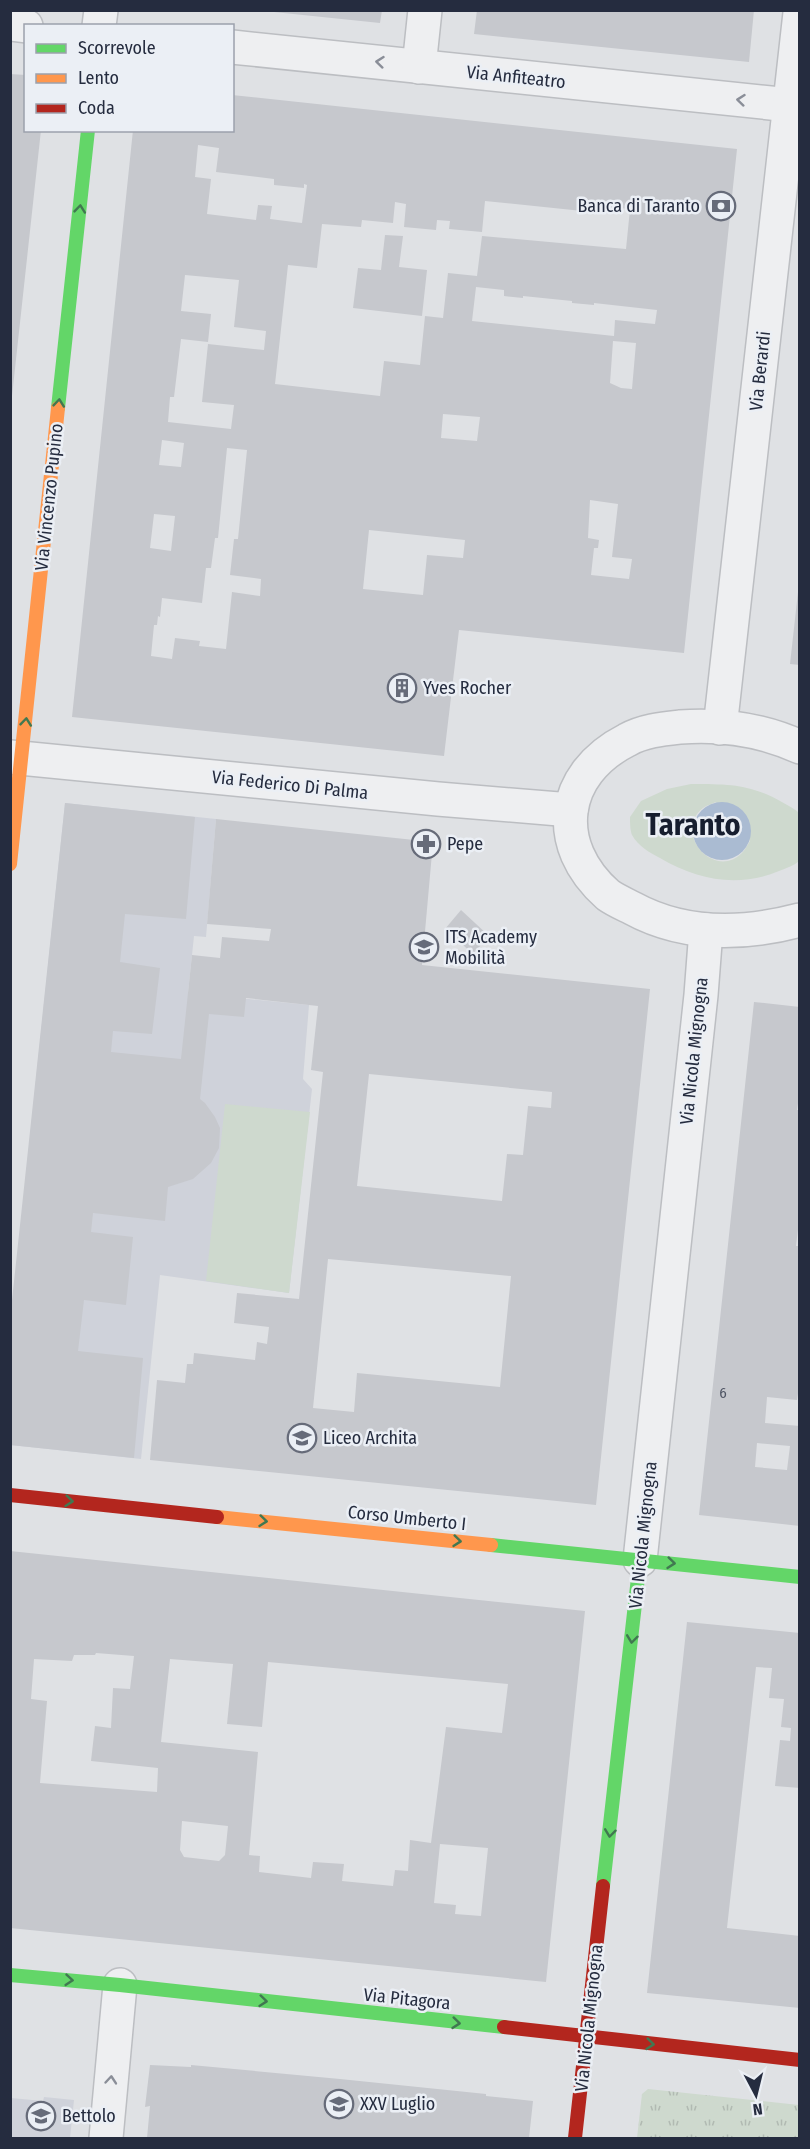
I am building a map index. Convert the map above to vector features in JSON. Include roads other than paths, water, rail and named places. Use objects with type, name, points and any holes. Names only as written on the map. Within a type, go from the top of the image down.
[{"type":"street","points":[[419,67],[425,10]]},
{"type":"street","name":"Via Berardi","points":[[720,728],[794,106],[800,13]]},
{"type":"street","name":"Via Anfiteatro","points":[[234,47],[794,106]]},
{"type":"street","name":"Via Vincenzo Pupino","points":[[10,864],[16,758],[88,132]]},
{"type":"street","points":[[800,747],[759,731],[696,726],[659,729],[628,739],[600,757],[578,784],[571,810],[571,839],[586,869],[609,896],[643,914],[671,926],[706,930],[766,929],[800,920]]},
{"type":"street","name":"Via Federico Di Palma","points":[[16,758],[571,810]]},
{"type":"street","name":"Via Nicola Mignogna","points":[[575,2139],[699,1017],[706,930]]},
{"type":"street","name":"Corso Umberto I","points":[[10,1495],[800,1577]]},
{"type":"street","name":"Via Pitagora","points":[[10,1975],[120,1985],[800,2060]]},
{"type":"street","points":[[106,2139],[120,1985]]},
{"type":"water","points":[[716,802],[728,802],[743,810],[751,825],[751,837],[743,852],[728,860],[716,860],[701,852],[693,837],[693,825],[701,810]]},
{"type":"place","name":"Banca di Taranto","points":[[721,206]]},
{"type":"place","name":"Yves Rocher","points":[[402,688]]},
{"type":"place","name":"Pepe","points":[[426,844]]},
{"type":"place","name":"ITS Academy Mobilità","points":[[424,947]]},
{"type":"place","name":"Liceo Archita","points":[[302,1438]]},
{"type":"place","name":"XXV Luglio","points":[[339,2104]]},
{"type":"place","name":"Bettolo","points":[[41,2116]]},
{"type":"district","name":"Taranto","points":[[693,825]]}]
